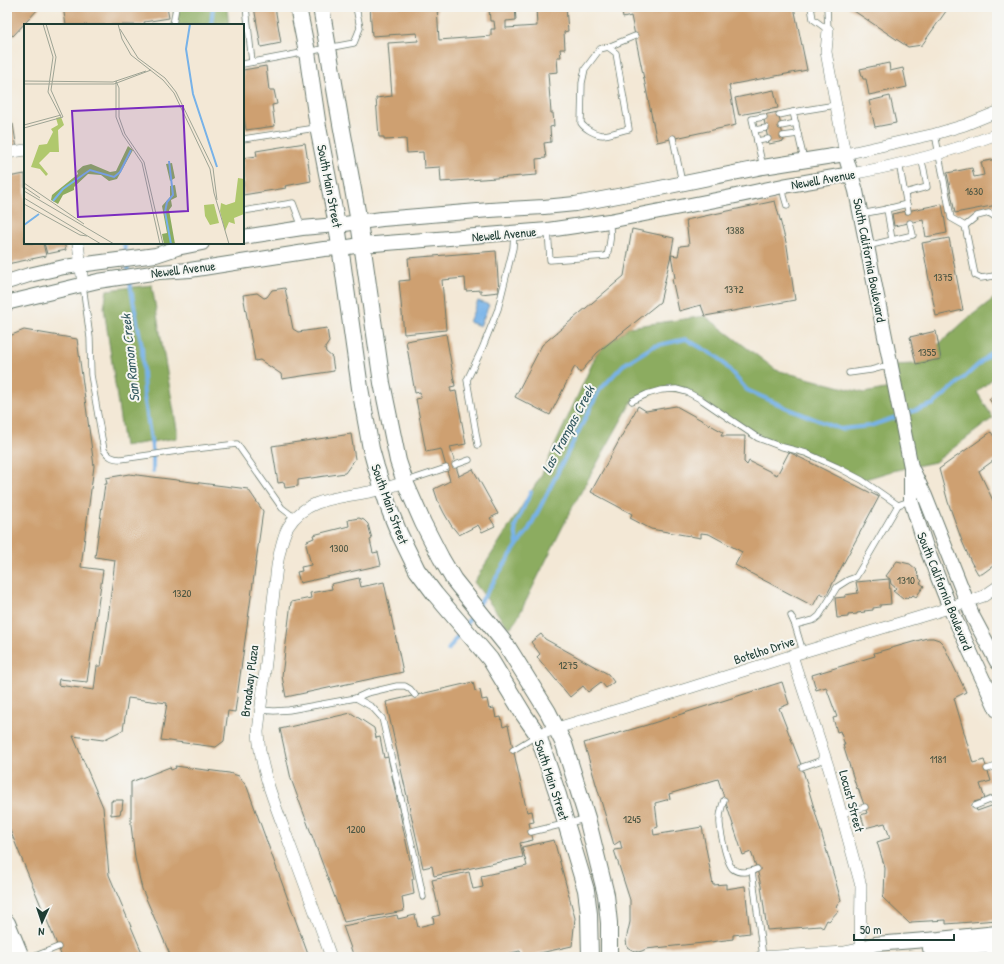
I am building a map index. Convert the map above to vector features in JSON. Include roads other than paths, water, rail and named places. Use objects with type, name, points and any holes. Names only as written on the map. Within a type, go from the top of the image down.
[{"type":"main road","name":"South Main Street","points":[[298,7],[307,52],[318,128],[341,248],[360,388],[372,449],[390,511],[417,570],[435,594],[490,659],[538,735],[550,768],[586,890],[589,914],[590,957]]},
{"type":"main road","name":"South Main Street","points":[[321,7],[359,222],[382,383],[398,461],[405,482],[423,523],[441,558],[454,580],[508,646],[557,728],[564,744],[587,818],[606,895],[609,923],[609,957]]},
{"type":"main road","points":[[7,923],[21,957]]},
{"type":"street","name":"South California Boulevard","points":[[828,30],[826,52],[845,154],[856,191],[911,467],[925,496],[973,617],[997,662]]},
{"type":"street","name":"Newell Avenue","points":[[244,237],[302,228],[382,219],[575,204],[762,167],[845,154],[887,145],[965,125],[997,112]]},
{"type":"street","name":"Newell Avenue","points":[[7,304],[10,302],[106,279],[159,272],[190,270],[324,249],[548,230],[609,222],[783,186],[851,174],[921,158],[972,144],[997,134]]},
{"type":"street","points":[[7,154],[24,150]]},
{"type":"street","points":[[78,244],[83,284]]},
{"type":"street","name":"Newell Avenue","points":[[7,282],[64,267],[106,261],[197,244]]},
{"type":"street","name":"South California Boulevard","points":[[911,467],[904,502],[926,547],[950,608],[997,710]]},
{"type":"street","name":"Broadway Plaza","points":[[331,957],[274,802],[264,770],[258,738],[279,554],[287,529],[294,518],[318,502],[342,496],[384,489],[405,482]]},
{"type":"street","name":"Botelho Drive","points":[[538,735],[792,655],[950,608],[984,596],[997,587]]},
{"type":"street","name":"Locust Street","points":[[792,655],[826,759],[861,886],[859,953]]},
{"type":"street","points":[[859,953],[875,944],[997,933]]},
{"type":"street","points":[[760,957],[997,946]]},
{"type":"lane","points":[[173,24],[176,7]]},
{"type":"lane","points":[[246,7],[252,62]]},
{"type":"lane","points":[[244,64],[354,44],[360,28],[356,7]]},
{"type":"lane","points":[[811,7],[813,20],[828,30]]},
{"type":"lane","points":[[827,7],[828,30]]},
{"type":"lane","points":[[608,47],[616,52],[629,129],[603,136],[590,131],[581,123],[582,83],[585,69],[600,50],[635,36]]},
{"type":"lane","points":[[779,115],[836,105]]},
{"type":"lane","points":[[793,112],[804,160]]},
{"type":"lane","points":[[762,167],[752,119],[764,117]]},
{"type":"lane","points":[[781,126],[796,123]]},
{"type":"lane","points":[[244,139],[318,128]]},
{"type":"lane","points":[[755,130],[766,128]]},
{"type":"lane","points":[[783,136],[798,134]]},
{"type":"lane","points":[[934,134],[952,218],[965,226],[975,275],[981,278],[994,276],[997,274]]},
{"type":"lane","points":[[673,138],[682,184]]},
{"type":"lane","points":[[757,141],[768,139]]},
{"type":"lane","points":[[905,193],[927,187],[921,158]]},
{"type":"lane","points":[[899,163],[908,211]]},
{"type":"lane","points":[[783,186],[787,206]]},
{"type":"lane","points":[[244,211],[293,203],[302,228]]},
{"type":"lane","points":[[860,214],[907,204]]},
{"type":"lane","points":[[887,209],[892,240]]},
{"type":"lane","points":[[965,226],[977,216],[989,213],[997,218]]},
{"type":"lane","points":[[548,230],[550,260],[607,256],[611,240],[609,222]]},
{"type":"lane","points":[[867,246],[913,235],[910,223]]},
{"type":"lane","points":[[478,445],[467,380],[482,349],[498,309],[513,248],[514,233]]},
{"type":"lane","points":[[83,284],[90,338],[91,375],[104,450],[107,455],[121,459],[237,444],[282,508],[294,518]]},
{"type":"lane","points":[[849,373],[891,365]]},
{"type":"lane","points":[[632,401],[647,394],[661,390],[676,389],[687,392],[702,400],[758,438],[779,446],[806,452],[904,502],[856,578],[848,580],[837,587],[819,616],[814,620],[795,625]]},
{"type":"lane","points":[[455,465],[469,460]]},
{"type":"lane","points":[[405,482],[446,468]]},
{"type":"lane","points":[[791,616],[803,652]]},
{"type":"lane","points":[[978,670],[997,689]]},
{"type":"lane","points":[[260,710],[289,710],[356,698],[367,693],[397,686],[405,686],[415,695]]},
{"type":"lane","points":[[356,698],[372,707],[382,718],[417,852],[423,897]]},
{"type":"lane","points":[[513,750],[538,735]]},
{"type":"lane","points":[[802,767],[826,759]]},
{"type":"lane","points":[[987,769],[997,766]]},
{"type":"lane","points":[[975,806],[997,797]]},
{"type":"lane","points":[[724,800],[720,820],[726,856],[734,869],[740,871],[755,870],[763,957]]},
{"type":"lane","points":[[841,814],[865,807]]},
{"type":"lane","points":[[531,832],[587,818]]},
{"type":"lane","points":[[33,957],[58,947]]},
{"type":"water","points":[[478,301],[489,305],[480,326],[469,322]]},
{"type":"waterway","name":"San Ramon Creek","points":[[211,24],[213,7]]},
{"type":"waterway","name":"San Ramon Creek","points":[[124,244],[142,347],[144,396],[153,453],[153,471]]},
{"type":"waterway","name":"Las Trampas Creek","points":[[478,606],[508,558],[528,531],[599,391],[623,365],[654,346],[686,339],[719,358],[747,390],[840,429],[870,426],[934,404],[997,347]]},
{"type":"waterway","points":[[517,545],[515,526],[531,492]]},
{"type":"waterway","name":"Las Trampas Creek","points":[[466,624],[475,611]]},
{"type":"waterway","name":"Las Trampas Creek","points":[[448,650],[461,631]]}]
